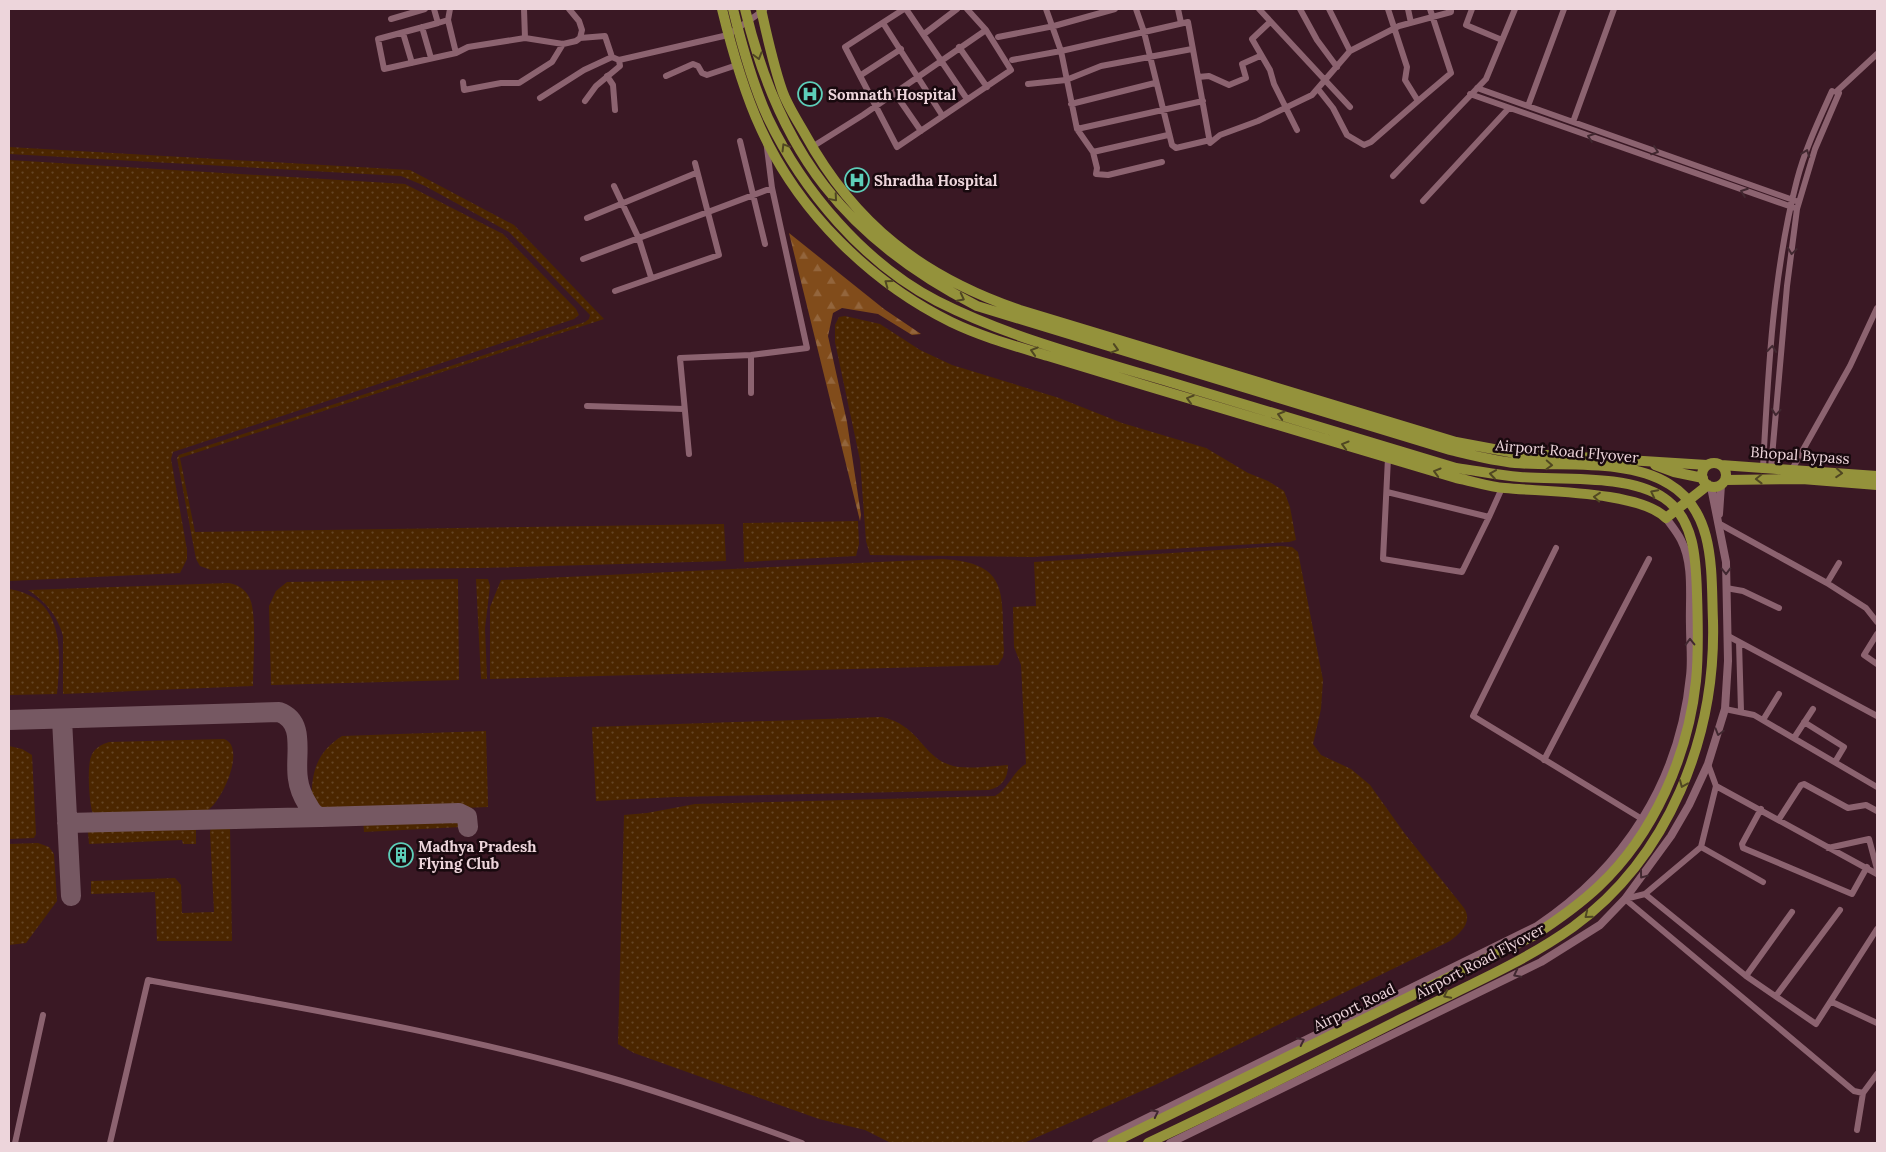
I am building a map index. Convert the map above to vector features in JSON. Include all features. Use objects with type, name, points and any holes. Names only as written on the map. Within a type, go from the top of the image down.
[{"type":"main road","points":[[722,9],[737,66],[766,139],[804,201],[832,233],[882,278],[910,299],[952,322],[1005,343],[1392,456]]},
{"type":"main road","points":[[733,9],[746,58],[768,116],[813,192],[869,252],[901,279],[936,300],[984,322],[1086,358],[1456,478],[1502,488],[1624,499],[1663,515],[1712,483],[1725,470],[1721,465]]},
{"type":"main road","points":[[745,9],[760,65],[778,111],[814,172],[861,228],[919,274],[977,306],[1417,436]]},
{"type":"main road","points":[[762,10],[782,90],[812,147],[837,186],[854,207],[893,242],[950,282],[1020,310],[1417,436]]},
{"type":"main road","name":"Airport Road Flyover","points":[[1148,1143],[1263,1089],[1532,953],[1592,911],[1629,874],[1654,839],[1675,802],[1691,766],[1707,711],[1713,632],[1711,562],[1707,540],[1697,515],[1686,498],[1674,487],[1646,474],[1610,467],[1501,462],[1450,450],[1417,436]]},
{"type":"main road","name":"Bhopal Bypass","points":[[1417,436],[1514,452],[1707,465],[1714,463],[1767,468],[1790,474],[1877,485]]},
{"type":"main road","name":"Airport Road Flyover","points":[[1392,456],[1506,476],[1635,485],[1656,494],[1671,504],[1688,530],[1696,564],[1698,621],[1698,661],[1691,713],[1680,756],[1667,788],[1631,847],[1618,859]]},
{"type":"main road","name":"Bhopal Bypass","points":[[1647,461],[1674,472],[1712,483],[1790,474],[1877,476]]},
{"type":"main road","points":[[1707,465],[1703,471],[1712,483]]},
{"type":"main road","name":"Airport Road","points":[[1112,1143],[1533,936],[1593,891],[1618,859]]},
{"type":"street","points":[[391,19],[425,9]]},
{"type":"street","points":[[434,9],[438,23]]},
{"type":"street","points":[[450,9],[448,20],[456,53]]},
{"type":"street","points":[[524,9],[525,38]]},
{"type":"street","points":[[569,9],[579,20],[582,30],[580,38]]},
{"type":"street","points":[[967,9],[986,30],[1011,70],[897,146],[861,75],[844,47],[905,9],[967,99]]},
{"type":"street","points":[[924,34],[957,9]]},
{"type":"street","points":[[1046,9],[1054,26],[1061,52],[1077,129],[1093,152],[1097,168],[1096,174],[1108,175],[1162,162]]},
{"type":"street","points":[[998,37],[1054,26],[1115,9]]},
{"type":"street","points":[[1136,9],[1144,32],[1168,135],[1174,148],[1210,140],[1210,143],[1220,135],[1258,121],[1312,95],[1350,51],[1411,23],[1451,12],[1450,9]]},
{"type":"street","points":[[1178,9],[1182,23]]},
{"type":"street","points":[[1258,9],[1350,107]]},
{"type":"street","points":[[1300,9],[1317,40],[1337,67]]},
{"type":"street","points":[[1329,9],[1350,51]]},
{"type":"street","points":[[1388,9],[1393,30],[1407,67],[1405,80],[1418,101]]},
{"type":"street","points":[[1408,9],[1411,23]]},
{"type":"street","points":[[1318,89],[1333,108],[1347,135],[1364,145],[1371,142],[1451,74],[1430,9]]},
{"type":"street","points":[[1472,9],[1466,26],[1502,40]]},
{"type":"street","points":[[1393,176],[1486,79],[1515,9]]},
{"type":"street","points":[[1528,106],[1564,9]]},
{"type":"street","points":[[1573,122],[1614,9]]},
{"type":"street","points":[[540,98],[584,70],[612,57],[619,60],[728,35],[762,10]]},
{"type":"street","points":[[448,20],[378,39],[384,69],[456,53],[468,46],[525,38],[563,44],[580,38],[605,36],[612,57]]},
{"type":"street","points":[[1012,60],[1061,52],[1188,22],[1210,140]]},
{"type":"street","points":[[1270,22],[1252,39],[1260,56],[1270,70],[1284,107],[1297,130]]},
{"type":"street","points":[[883,23],[919,76],[942,115]]},
{"type":"street","points":[[422,27],[432,58]]},
{"type":"street","points":[[812,147],[876,106],[986,30]]},
{"type":"street","points":[[403,32],[412,63]]},
{"type":"street","points":[[463,82],[464,90],[500,83],[519,82],[552,62],[563,44]]},
{"type":"street","points":[[959,47],[987,87]]},
{"type":"street","points":[[1028,84],[1066,80],[1101,66],[1192,48]]},
{"type":"street","points":[[861,75],[900,49]]},
{"type":"street","points":[[1767,468],[1777,295],[1807,149],[1836,92],[1877,54]]},
{"type":"street","points":[[1198,77],[1209,76],[1229,85],[1246,78],[1242,64],[1260,56]]},
{"type":"street","points":[[586,101],[596,86],[620,66],[619,60]]},
{"type":"street","points":[[666,76],[693,64],[698,66],[702,73],[707,74],[737,66]]},
{"type":"street","points":[[606,76],[612,85],[615,110]]},
{"type":"street","points":[[1071,104],[1155,83]]},
{"type":"street","points":[[1477,88],[1795,205]]},
{"type":"street","points":[[894,92],[921,131]]},
{"type":"street","points":[[1470,94],[1795,205]]},
{"type":"street","points":[[1077,129],[1203,101]]},
{"type":"street","points":[[1423,201],[1509,108]]},
{"type":"street","points":[[1093,152],[1168,135]]},
{"type":"street","points":[[690,454],[680,358],[751,355],[807,348],[772,188],[765,146],[766,139]]},
{"type":"street","points":[[740,141],[765,244]]},
{"type":"street","points":[[615,291],[719,255],[696,173],[695,163]]},
{"type":"street","points":[[587,218],[696,173]]},
{"type":"street","points":[[614,186],[639,239],[651,277]]},
{"type":"street","points":[[583,259],[639,239],[706,211],[772,188]]},
{"type":"street","points":[[1767,468],[1795,205]]},
{"type":"street","points":[[1790,474],[1837,390],[1877,308]]},
{"type":"street","points":[[751,355],[751,393]]},
{"type":"street","points":[[587,406],[684,409]]},
{"type":"street","points":[[1392,456],[1387,492],[1383,559],[1462,572],[1502,488]]},
{"type":"street","points":[[1170,1143],[1541,962],[1600,925],[1625,899],[1675,830],[1708,764],[1726,708],[1728,636],[1726,562],[1712,483]]},
{"type":"street","points":[[1387,492],[1488,516]]},
{"type":"street","points":[[1096,1143],[1531,928],[1586,888],[1618,859],[1642,819],[1671,762],[1679,734],[1690,673],[1687,561],[1681,540],[1663,515]]},
{"type":"street","points":[[1718,523],[1827,583],[1866,608],[1877,622]]},
{"type":"street","points":[[1556,548],[1473,716],[1642,819]]},
{"type":"street","points":[[1544,760],[1649,559]]},
{"type":"street","points":[[1827,583],[1839,563]]},
{"type":"street","points":[[1726,588],[1743,591],[1779,608]]},
{"type":"street","points":[[1877,634],[1864,655],[1877,664]]},
{"type":"street","points":[[1728,636],[1876,713]]},
{"type":"street","points":[[1739,642],[1741,711]]},
{"type":"street","points":[[1763,720],[1779,694]]},
{"type":"street","points":[[1726,708],[1741,711],[1763,720],[1877,787]]},
{"type":"street","points":[[1794,738],[1813,708]]},
{"type":"street","points":[[1804,722],[1844,747],[1835,762]]},
{"type":"street","points":[[1625,899],[1645,894],[1701,847],[1716,786],[1708,764]]},
{"type":"street","points":[[1779,819],[1801,785],[1804,784],[1848,808],[1866,805],[1877,812]]},
{"type":"street","points":[[1716,786],[1877,874]]},
{"type":"street","points":[[1761,809],[1742,844],[1743,848],[1852,894],[1867,867]]},
{"type":"street","points":[[1828,848],[1869,838],[1877,869]]},
{"type":"street","points":[[1701,847],[1763,882]]},
{"type":"street","points":[[1645,894],[1746,976],[1816,1024],[1832,1002],[1877,929]]},
{"type":"street","points":[[1625,899],[1854,1091],[1863,1093]]},
{"type":"street","points":[[1776,996],[1840,910]]},
{"type":"street","points":[[1746,976],[1792,912]]},
{"type":"street","points":[[110,1143],[148,980],[441,1036],[585,1072],[737,1119],[802,1143]]},
{"type":"street","points":[[1832,1002],[1877,1024]]},
{"type":"street","points":[[15,1143],[44,1015]]},
{"type":"street","points":[[1857,1130],[1863,1093],[1877,1074]]},
{"type":"shaded area","points":[[9,147],[410,170],[514,225],[604,319],[180,458],[195,532],[724,524],[726,561],[481,568],[211,570],[200,566],[196,559],[177,458],[179,455],[585,322],[589,319],[590,315],[509,232],[425,186],[401,176],[9,154]]},
{"type":"shaded area","points":[[9,160],[405,184],[503,234],[576,309],[579,315],[574,319],[173,452],[171,459],[187,550],[187,559],[180,573],[9,581]]},
{"type":"shaded area","points":[[845,316],[880,324],[920,350],[952,365],[1059,398],[1122,423],[1206,448],[1248,473],[1268,481],[1284,491],[1290,507],[1296,540],[1289,542],[1032,557],[870,555],[866,541],[860,460],[835,342],[835,325],[839,317]]},
{"type":"shaded area","points":[[858,521],[859,544],[856,556],[744,562],[743,523]]},
{"type":"shaded area","points":[[1281,546],[1292,547],[1298,552],[1323,680],[1321,709],[1313,744],[1321,755],[1351,769],[1370,785],[1405,834],[1464,908],[1467,918],[1466,922],[1462,930],[1450,941],[1155,1085],[1024,1143],[891,1143],[865,1130],[819,1119],[634,1053],[618,1044],[624,815],[647,813],[695,804],[995,796],[1004,789],[1017,771],[1026,764],[1021,665],[1014,647],[1013,607],[1036,606],[1034,562]]},
{"type":"shaded area","points":[[942,559],[964,562],[980,567],[991,575],[998,585],[1003,613],[1004,650],[1003,657],[998,665],[490,679],[490,607],[501,580]]},
{"type":"shaded area","points":[[458,579],[459,680],[271,685],[269,606],[276,591],[287,582]]},
{"type":"shaded area","points":[[476,579],[488,579],[490,586],[485,628],[487,679],[481,679]]},
{"type":"shaded area","points":[[229,583],[236,585],[244,591],[250,599],[252,607],[254,628],[253,686],[63,694],[63,636],[61,629],[50,610],[28,590]]},
{"type":"shaded area","points":[[9,589],[27,594],[41,603],[50,615],[56,629],[58,644],[57,694],[9,695]]},
{"type":"shaded area","points":[[882,717],[904,727],[941,761],[963,767],[1008,765],[1007,774],[1001,784],[989,790],[675,797],[596,801],[592,727]]},
{"type":"shaded area","points":[[486,731],[488,807],[334,813],[319,807],[312,799],[313,779],[318,763],[327,748],[342,736]]},
{"type":"shaded area","points":[[224,739],[231,744],[233,753],[232,765],[223,789],[210,809],[203,813],[186,816],[95,816],[93,814],[90,803],[89,768],[92,754],[101,746],[109,742]]},
{"type":"shaded area","points":[[9,746],[22,749],[32,755],[36,834],[34,838],[9,839]]},
{"type":"shaded area","points":[[452,818],[460,821],[461,827],[364,832],[363,820]]},
{"type":"shaded area","points":[[196,823],[196,844],[183,844],[182,840],[89,844],[88,832],[93,828]]},
{"type":"shaded area","points":[[217,825],[230,826],[232,941],[157,941],[155,892],[91,894],[91,881],[175,878],[181,885],[182,913],[214,912],[210,832],[211,827]]},
{"type":"shaded area","points":[[38,843],[49,847],[54,854],[57,901],[26,943],[9,945],[9,844]]},
{"type":"green space","points":[[789,233],[884,309],[921,334],[912,335],[878,314],[842,308],[833,313],[828,336],[847,422],[861,515],[860,521]]},
{"type":"taxiway","points":[[9,720],[279,712],[288,717],[293,723],[298,741],[297,770],[299,786],[310,809],[316,816],[459,813],[467,817],[468,827]]},
{"type":"taxiway","points":[[62,719],[71,896]]},
{"type":"taxiway","points":[[67,823],[321,817]]},
{"type":"place","name":"Somnath Hospital","points":[[810,94]]},
{"type":"place","name":"Shradha Hospital","points":[[857,180]]},
{"type":"place","name":"Madhya Pradesh Flying Club","points":[[401,855]]}]
